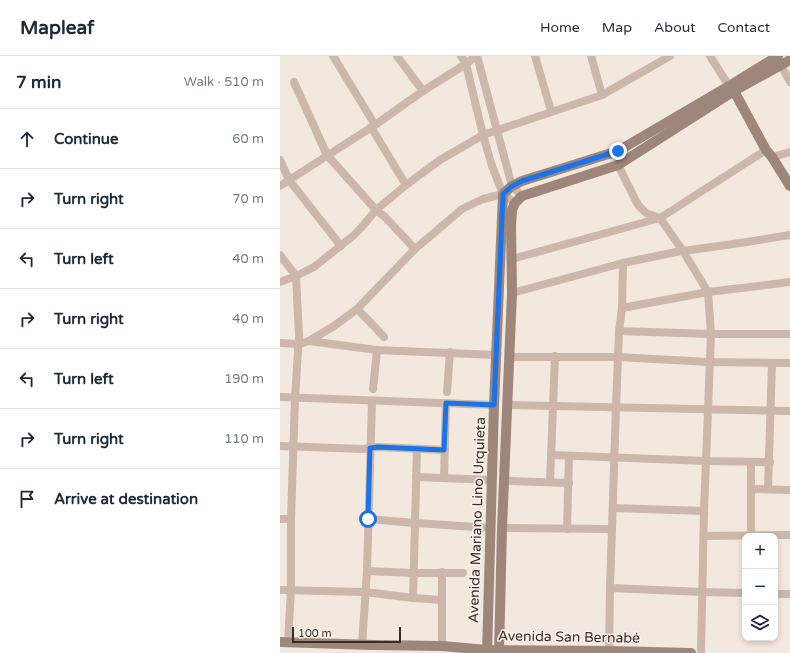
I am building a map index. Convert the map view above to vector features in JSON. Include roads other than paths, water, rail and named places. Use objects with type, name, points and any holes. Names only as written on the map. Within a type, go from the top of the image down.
[{"type":"main road","points":[[503,194],[512,186],[522,181],[618,151],[779,60],[790,60]]},
{"type":"main road","points":[[731,88],[769,154],[790,186]]},
{"type":"main road","points":[[518,200],[618,165],[731,88]]},
{"type":"main road","name":"Avenida Mariano Lino Urquieta","points":[[487,652],[494,405],[503,194]]},
{"type":"main road","name":"Avenida Mariano Lino Urquieta","points":[[499,651],[502,528],[512,293],[511,226],[512,210],[518,200]]},
{"type":"main road","name":"Avenida San Bernabé","points":[[284,642],[362,645],[373,649],[428,650],[442,646],[487,652],[609,651],[691,653]]},
{"type":"street","points":[[333,56],[406,185]]},
{"type":"street","points":[[397,56],[423,90]]},
{"type":"street","points":[[461,56],[466,64],[483,135],[492,166],[503,194]]},
{"type":"street","points":[[280,186],[373,126],[423,90],[477,56],[496,130],[512,186],[518,200]]},
{"type":"street","points":[[535,56],[551,111]]},
{"type":"street","points":[[591,56],[602,94]]},
{"type":"street","points":[[280,282],[314,267],[341,246],[361,228],[376,210],[406,185],[440,160],[483,135],[602,94],[670,56]]},
{"type":"street","points":[[710,56],[731,88]]},
{"type":"street","points":[[779,60],[790,82]]},
{"type":"street","points":[[294,82],[327,155],[376,210],[385,217],[415,249]]},
{"type":"street","points":[[512,259],[660,218],[769,154],[790,152]]},
{"type":"street","points":[[280,160],[289,180],[341,246]]},
{"type":"street","points":[[618,165],[638,205],[646,213],[660,218],[683,251],[708,292],[710,334],[701,653]]},
{"type":"street","points":[[280,343],[299,344],[309,341],[334,326],[357,309],[415,249],[462,209],[483,199],[503,194],[518,200]]},
{"type":"street","points":[[512,293],[623,263],[683,251],[790,235]]},
{"type":"street","points":[[280,255],[296,276],[299,344],[295,398],[291,519],[291,590],[284,642]]},
{"type":"street","points":[[609,651],[614,458],[623,263]]},
{"type":"street","points":[[622,308],[708,292],[790,282]]},
{"type":"street","points":[[357,309],[384,337]]},
{"type":"street","points":[[619,331],[710,334],[790,334]]},
{"type":"street","points":[[309,341],[377,350],[496,355]]},
{"type":"street","points":[[373,389],[377,350]]},
{"type":"street","points":[[447,392],[450,352]]},
{"type":"street","points":[[550,482],[555,356]]},
{"type":"street","points":[[509,357],[618,357],[709,362],[790,363]]},
{"type":"street","points":[[768,489],[772,363]]},
{"type":"street","points":[[280,397],[494,405]]},
{"type":"street","points":[[362,645],[367,571],[372,401]]},
{"type":"street","points":[[444,478],[446,403]]},
{"type":"street","points":[[507,405],[790,411]]},
{"type":"street","points":[[280,446],[362,449],[378,447],[444,450]]},
{"type":"street","points":[[413,598],[418,449]]},
{"type":"street","points":[[552,455],[770,462]]},
{"type":"street","points":[[566,529],[569,456]]},
{"type":"street","points":[[751,462],[751,533]]},
{"type":"street","points":[[416,477],[492,480]]},
{"type":"street","points":[[505,481],[568,483]]},
{"type":"street","points":[[751,489],[790,490]]},
{"type":"street","points":[[613,508],[704,511]]},
{"type":"street","points":[[280,519],[291,519]]},
{"type":"street","points":[[368,519],[491,528]]},
{"type":"street","points":[[502,528],[612,529]]},
{"type":"street","points":[[704,536],[742,535]]},
{"type":"street","points":[[778,535],[790,535]]},
{"type":"street","points":[[367,571],[463,573]]},
{"type":"street","points":[[442,572],[442,646]]},
{"type":"street","points":[[610,588],[742,593]]},
{"type":"street","points":[[280,590],[365,592],[441,600]]},
{"type":"street","points":[[778,594],[790,594]]}]
